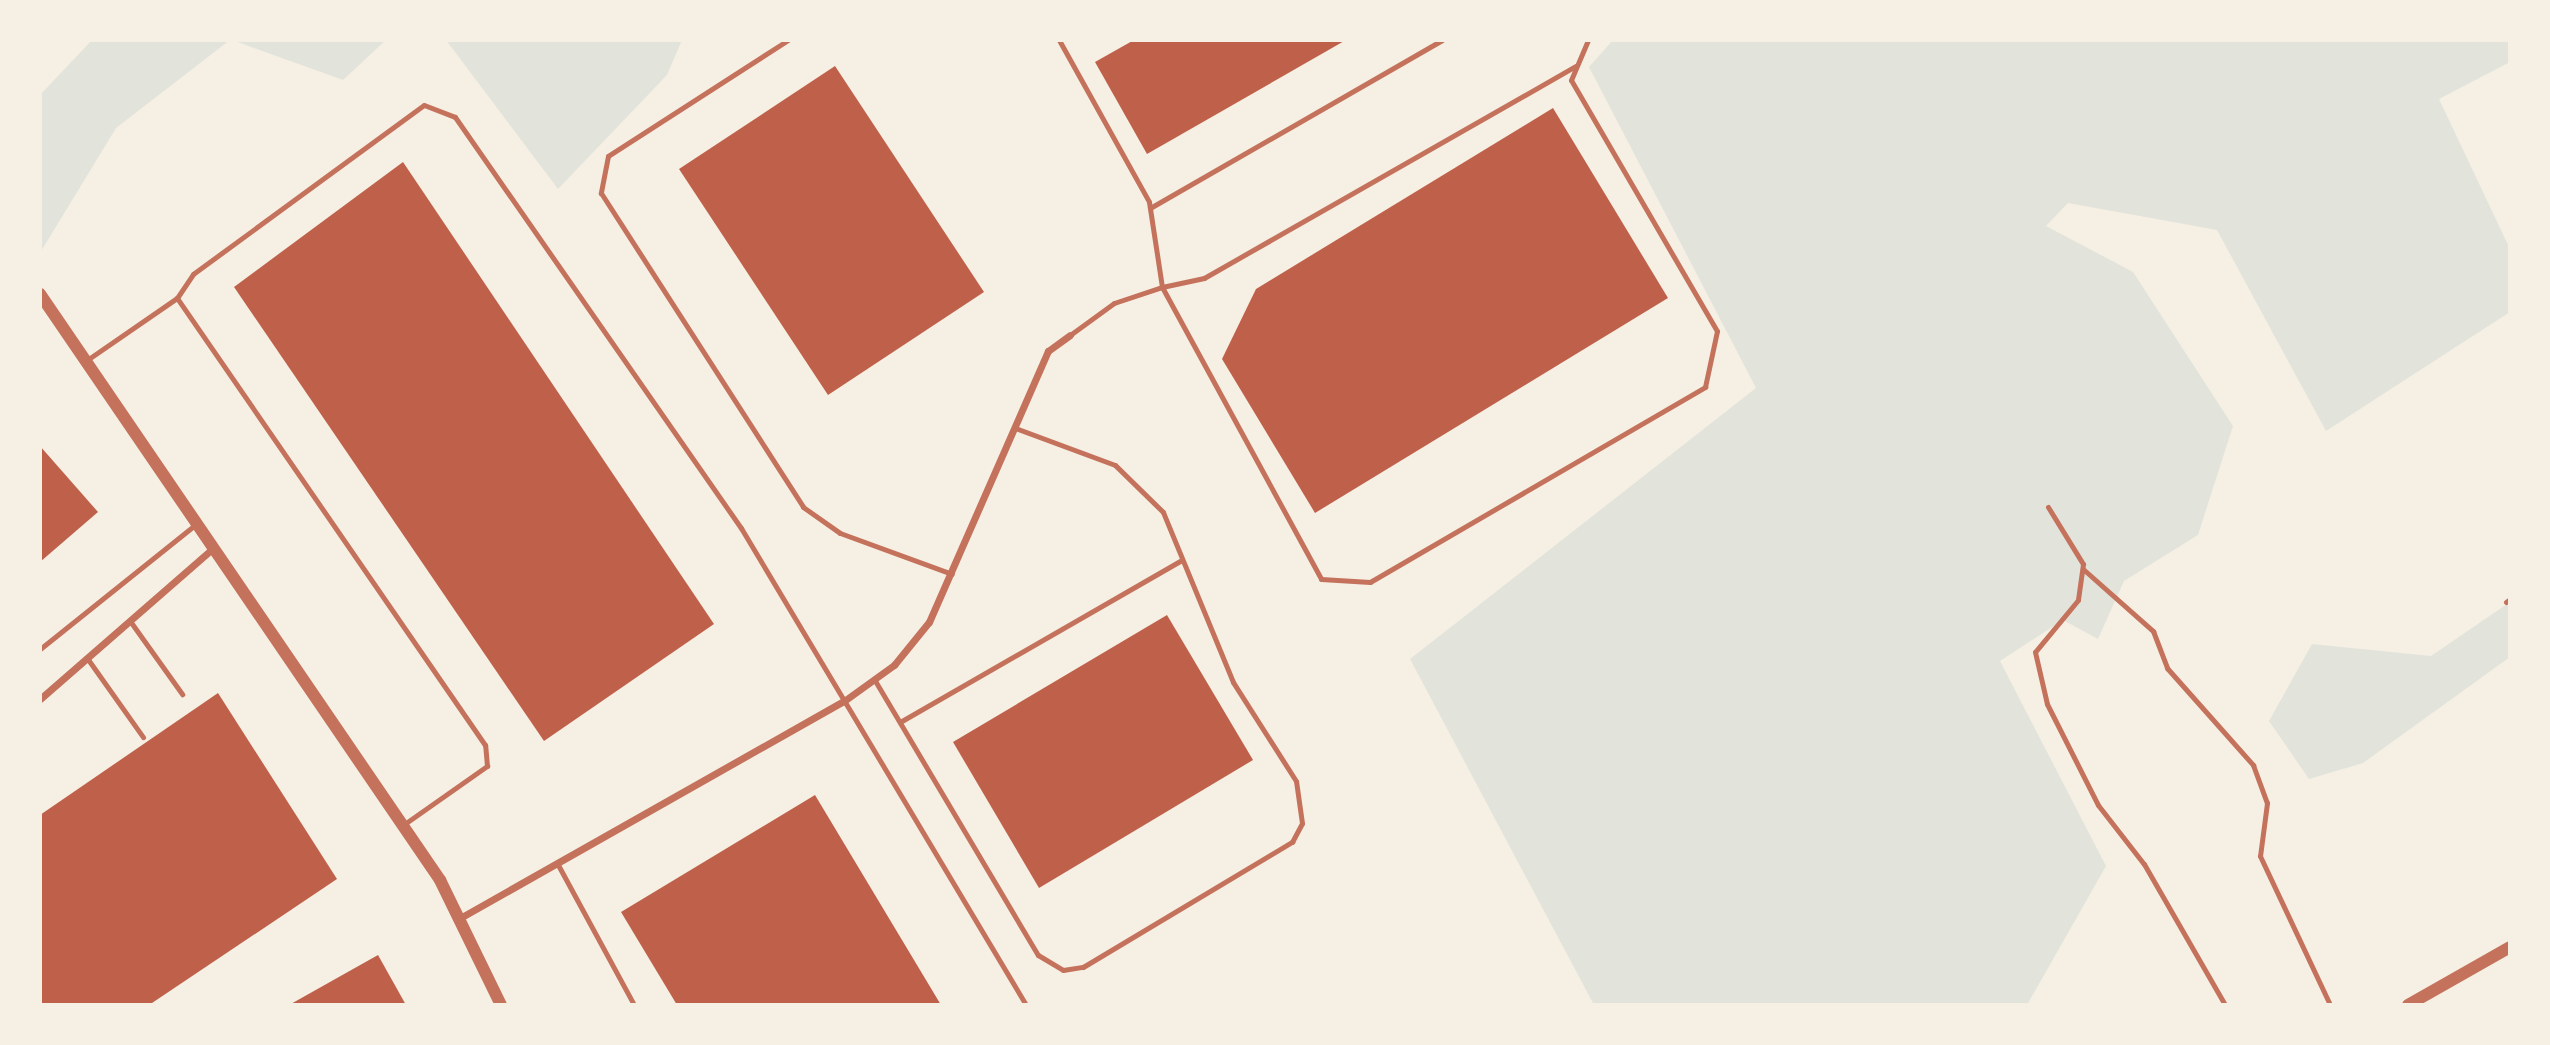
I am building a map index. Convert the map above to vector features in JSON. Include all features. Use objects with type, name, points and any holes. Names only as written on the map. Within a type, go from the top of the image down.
[{"type":"street","points":[[40,294],[402,825],[460,918],[501,1005]]},
{"type":"street","points":[[460,918],[848,699],[874,679],[929,622],[1048,351],[1070,335]]},
{"type":"street","points":[[40,699],[213,548]]},
{"type":"street","points":[[2408,1005],[2510,947]]},
{"type":"lane","points":[[788,40],[608,156],[601,193],[803,507],[839,533],[952,573]]},
{"type":"lane","points":[[1059,40],[1150,208],[1162,286],[1321,579],[1370,582],[1705,387],[1717,331],[1571,80],[1588,40]]},
{"type":"lane","points":[[1150,208],[1442,40]]},
{"type":"lane","points":[[1070,335],[1114,303],[1162,286],[1204,278],[1576,66]]},
{"type":"lane","points":[[85,362],[177,298],[193,274],[424,105],[455,117],[741,528],[848,699],[1026,1005]]},
{"type":"lane","points":[[177,298],[485,745],[487,766],[402,825]]},
{"type":"lane","points":[[874,679],[1038,955],[1063,970],[1083,967],[1292,842],[1302,823],[1296,781],[1233,682],[1163,512],[1141,484],[1115,465],[1015,428]]},
{"type":"lane","points":[[2048,507],[2083,569],[2153,631],[2167,668],[2253,765],[2267,803],[2260,856],[2330,1005]]},
{"type":"lane","points":[[40,649],[196,524]]},
{"type":"lane","points":[[900,722],[1182,560]]},
{"type":"lane","points":[[2083,569],[2078,600],[2035,652],[2047,704],[2098,805],[2144,864],[2225,1005]]},
{"type":"lane","points":[[130,621],[182,694]]},
{"type":"lane","points":[[87,658],[143,737]]},
{"type":"lane","points":[[557,863],[634,1005]]},
{"type":"shaded area","points":[[92,40],[230,40],[116,128],[40,253],[40,95]]},
{"type":"shaded area","points":[[232,40],[386,40],[343,80]]},
{"type":"shaded area","points":[[446,40],[682,40],[667,75],[558,189]]},
{"type":"shaded area","points":[[1613,40],[2510,40],[2510,62],[2439,99],[2510,249],[2510,312],[2326,431],[2217,230],[2068,203],[2046,226],[2133,272],[2233,426],[2198,535],[2124,581],[2098,639],[2063,620],[2000,661],[2106,866],[2027,1005],[1594,1005],[1410,659],[1756,388],[1589,67]]},
{"type":"shaded area","points":[[2510,602],[2510,657],[2363,763],[2309,779],[2269,721],[2312,644],[2431,656]]},
{"type":"building","points":[[1134,40],[1346,40],[1147,154],[1095,62]]},
{"type":"building","points":[[835,66],[984,292],[828,395],[679,169]]},
{"type":"building","points":[[1553,108],[1668,298],[1315,513],[1222,359],[1256,289]]},
{"type":"building","points":[[403,162],[714,624],[544,741],[234,287]]},
{"type":"building","points":[[40,446],[98,512],[40,562]]},
{"type":"building","points":[[1167,615],[1253,760],[1039,888],[953,742]]},
{"type":"building","points":[[218,693],[337,879],[149,1005],[40,1005],[40,815]]},
{"type":"building","points":[[815,795],[941,1005],[677,1005],[621,912]]},
{"type":"building","points":[[378,955],[406,1005],[289,1005]]}]
